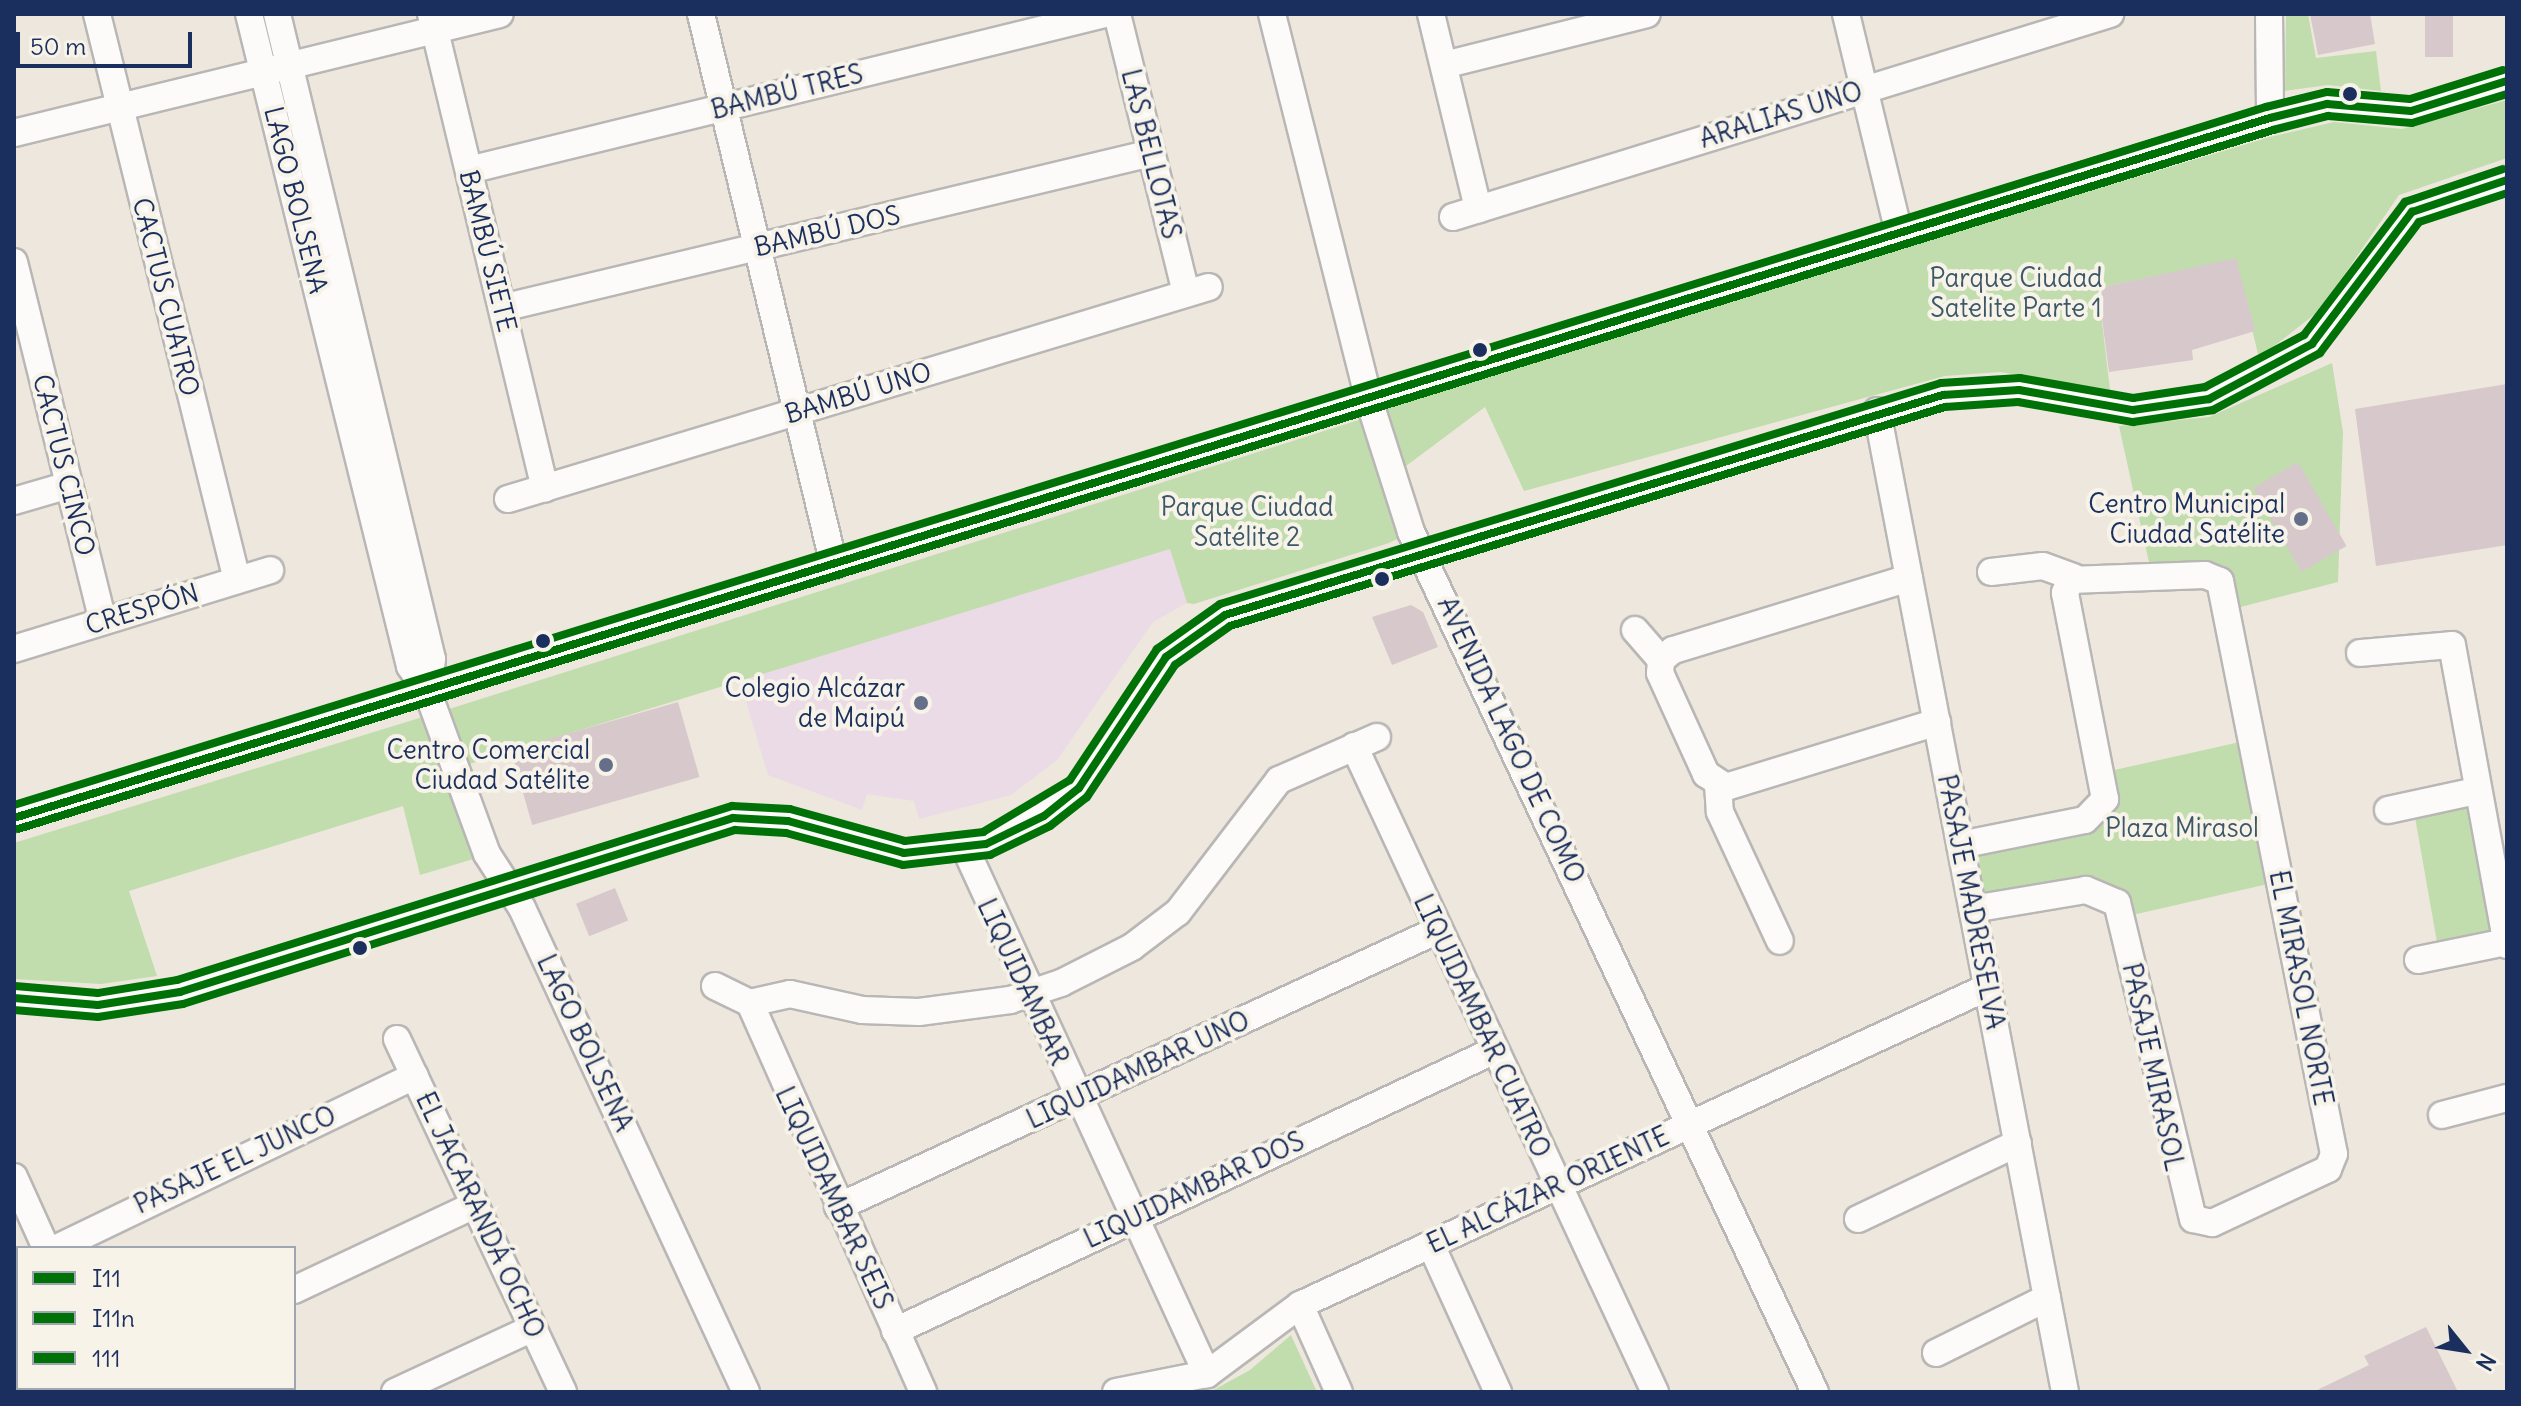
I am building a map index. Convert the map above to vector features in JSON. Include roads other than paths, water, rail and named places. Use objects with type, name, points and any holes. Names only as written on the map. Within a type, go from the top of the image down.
[{"type":"street","name":"CACTUS CUATRO","points":[[97,14],[237,580]]},
{"type":"street","name":"LAGO BOLSENA","points":[[249,14],[278,68]]},
{"type":"street","name":"LAGO BOLSENA","points":[[277,14],[278,68],[353,382],[434,667],[428,693],[487,854],[509,887],[746,1392]]},
{"type":"street","points":[[14,133],[278,68],[433,22],[500,14]]},
{"type":"street","points":[[701,14],[834,565]]},
{"type":"street","name":"BAMBÚ TRES","points":[[469,170],[1105,14]]},
{"type":"street","name":"LAS BELLOTAS","points":[[1117,14],[1151,153],[1197,290]]},
{"type":"street","name":"AVENIDA LAGO DE COMO","points":[[1272,14],[1368,397],[1423,553],[1815,1392]]},
{"type":"street","points":[[1431,14],[1444,65],[1647,14]]},
{"type":"street","points":[[1846,14],[1898,229]]},
{"type":"street","name":"ARALIAS UNO","points":[[1444,65],[1466,213],[2110,14]]},
{"type":"street","points":[[2269,14],[2270,118]]},
{"type":"street","name":"BAMBÚ SIETE","points":[[433,22],[545,488]]},
{"type":"street","points":[[14,818],[428,693],[1898,229],[2270,118],[2327,104],[2411,111],[2507,81]]},
{"type":"street","name":"BAMBÚ DOS","points":[[502,308],[1151,153]]},
{"type":"street","points":[[14,998],[98,1005],[153,998],[741,817],[788,821],[904,853],[966,850],[1025,828],[1079,788],[1154,671],[1208,623],[1877,411],[1990,389],[2133,410],[2232,391],[2326,330],[2412,212],[2507,180]]},
{"type":"street","name":"CACTUS CINCO","points":[[15,275],[103,621]]},
{"type":"street","name":"BAMBÚ UNO","points":[[508,499],[1197,290]]},
{"type":"street","name":"PASAJE MADRESELVA","points":[[1877,411],[2065,1392]]},
{"type":"street","points":[[14,501],[69,485]]},
{"type":"street","points":[[1960,845],[2085,820],[2105,799],[2065,593],[2073,577],[2043,566],[1991,572]]},
{"type":"street","name":"CRESPÓN","points":[[14,649],[270,570]]},
{"type":"street","name":"EL MIRASOL NORTE","points":[[2073,577],[2205,575],[2220,581],[2333,1159]]},
{"type":"street","points":[[1661,660],[1909,578]]},
{"type":"street","points":[[1635,630],[1661,660],[1660,673],[1718,785],[1720,812],[1780,941]]},
{"type":"street","points":[[2360,653],[2452,645],[2476,791],[2496,843],[2506,944],[2418,960]]},
{"type":"street","points":[[1718,785],[1937,722]]},
{"type":"street","name":"LIQUIDAMBAR CUATRO","points":[[1028,996],[1102,965],[1156,931],[1212,876],[1279,780],[1366,741],[1436,931],[1655,1392]]},
{"type":"street","points":[[2388,810],[2476,791]]},
{"type":"street","name":"LIQUIDAMBAR","points":[[966,850],[1028,996],[1207,1374]]},
{"type":"street","name":"PASAJE MIRASOL","points":[[1973,909],[2086,890],[2117,903],[2193,1219],[2212,1223],[2324,1172],[2333,1159]]},
{"type":"street","name":"LIQUIDAMBAR UNO","points":[[838,1207],[1436,931]]},
{"type":"street","points":[[715,986],[750,1003],[790,994],[862,1010],[919,1012],[1028,996]]},
{"type":"street","name":"EL ALCÁZAR ORIENTE","points":[[1116,1392],[1207,1374],[1300,1305],[1988,987]]},
{"type":"street","name":"LIQUIDAMBAR SEIS","points":[[750,1003],[838,1207],[923,1392]]},
{"type":"street","name":"EL JACARANDÁ OCHO","points":[[397,1039],[563,1392]]},
{"type":"street","name":"LIQUIDAMBAR DOS","points":[[895,1331],[1493,1051]]},
{"type":"street","name":"PASAJE EL JUNCO","points":[[61,1246],[415,1076]]},
{"type":"street","points":[[2442,1115],[2507,1098]]},
{"type":"street","points":[[1858,1219],[2018,1143]]},
{"type":"street","points":[[14,1177],[45,1246]]},
{"type":"street","points":[[296,1289],[475,1205]]},
{"type":"street","points":[[1431,1245],[1498,1392]]},
{"type":"street","points":[[1936,1353],[2047,1298]]},
{"type":"street","points":[[1300,1305],[1339,1392]]},
{"type":"street","points":[[395,1392],[533,1328]]},
{"type":"place","name":"Centro Municipal Ciudad Satélite","points":[[2301,519]]},
{"type":"place","name":"Colegio Alcázar de Maipú","points":[[921,703]]},
{"type":"place","name":"Centro Comercial Ciudad Satélite","points":[[606,765]]},
{"type":"park label","name":"Parque Ciudad Satelite Parte 1","points":[[2016,293]]},
{"type":"park label","name":"Parque Ciudad Satélite 2","points":[[1247,522]]},
{"type":"park label","name":"Plaza Mirasol","points":[[2182,828]]}]
